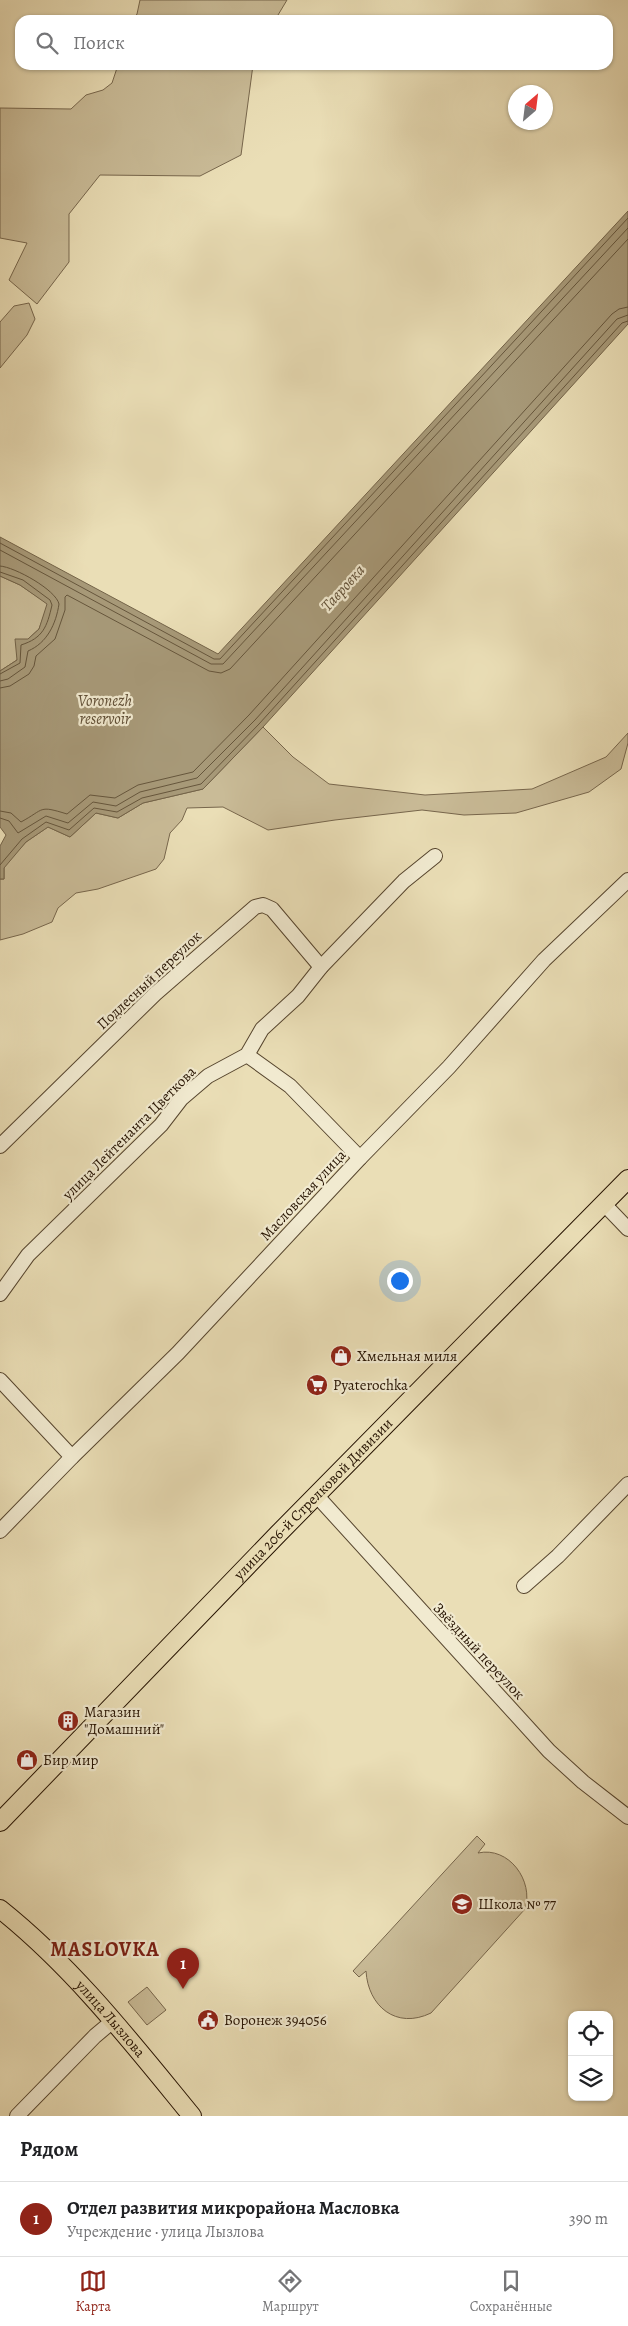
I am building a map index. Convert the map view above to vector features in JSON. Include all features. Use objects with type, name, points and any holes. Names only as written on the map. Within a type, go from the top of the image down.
[{"type":"main road","name":"улица 206-й Стрелковой Дивизии","points":[[0,1822],[628,1179]]},
{"type":"main road","name":"улица Лызлова","points":[[0,1909],[68,1972],[113,2021],[192,2116]]},
{"type":"street","points":[[360,1158],[290,1086],[247,1055],[262,1029],[298,996],[321,967],[404,881],[435,856]]},
{"type":"street","name":"Масловская улица","points":[[0,1531],[178,1353],[360,1158],[449,1067],[544,960],[628,880]]},
{"type":"street","name":"Подлесный переулок","points":[[0,1146],[156,994],[255,907],[263,905],[272,909],[321,967]]},
{"type":"street","name":"улица Лейтенанта Цветкова","points":[[0,1294],[28,1255],[161,1125],[181,1099],[208,1076],[247,1055]]},
{"type":"street","points":[[604,1204],[628,1229]]},
{"type":"street","points":[[0,1380],[72,1457]]},
{"type":"street","points":[[524,1586],[558,1556],[628,1484]]},
{"type":"street","name":"Звёздный переулок","points":[[317,1496],[549,1751],[583,1782],[628,1817]]},
{"type":"street","points":[[17,2116],[95,2036],[113,2021]]},
{"type":"shaded area","points":[[140,0],[287,0],[278,15],[137,14]]},
{"type":"shaded area","points":[[116,70],[252,70],[241,155],[200,176],[100,175],[69,214],[69,262],[37,304],[9,280],[27,243],[0,238],[0,108],[71,109],[86,95],[103,90],[112,83]]},
{"type":"shaded area","points":[[29,303],[35,319],[27,335],[0,368],[0,322],[14,306]]},
{"type":"shaded area","points":[[0,576],[20,585],[48,604],[39,629],[28,639],[17,660],[0,671]]},
{"type":"shaded area","points":[[263,727],[293,757],[329,784],[425,795],[532,789],[606,757],[628,733],[628,743],[621,769],[589,792],[516,813],[464,815],[422,810],[268,830],[223,807],[187,808],[182,820],[170,833],[164,859],[156,869],[98,889],[76,893],[58,908],[52,922],[23,934],[0,940],[0,879],[4,879],[4,866],[26,842],[48,827],[70,837],[96,813],[118,818],[143,803],[203,789]]},
{"type":"shaded area","points":[[477,1836],[485,1844],[478,1853],[489,1852],[500,1855],[509,1860],[522,1877],[526,1887],[525,1909],[431,2013],[418,2018],[406,2019],[396,2016],[378,2004],[372,1995],[366,1971],[359,1977],[353,1971]]},
{"type":"shaded area","points":[[147,1987],[166,2010],[147,2025],[128,2002]]},
{"type":"water","name":"Voronezh reservoir","points":[[628,211],[628,324],[263,727],[203,789],[143,803],[118,818],[96,813],[70,837],[48,827],[26,842],[4,868],[4,879],[0,879],[0,846],[6,835],[0,827],[0,671],[17,660],[15,639],[28,639],[39,629],[47,604],[20,585],[0,576],[0,537],[218,654]]},
{"type":"place","name":"Хмельная миля","points":[[341,1356]]},
{"type":"place","name":"Pyaterochka","points":[[317,1385]]},
{"type":"place","name":"Магазин \"Домашний\"","points":[[68,1721]]},
{"type":"place","name":"Бир мир","points":[[27,1760]]},
{"type":"place","name":"Школа № 77","points":[[462,1904]]},
{"type":"place","name":"Отдел развития микрорайона Масловка","points":[[183,1989]]},
{"type":"place","name":"Воронеж 394056","points":[[208,2020]]},
{"type":"district","name":"MASLOVKA","points":[[105,1949]]},
{"type":"water label","name":"Тавровка","points":[[343,588]]}]
